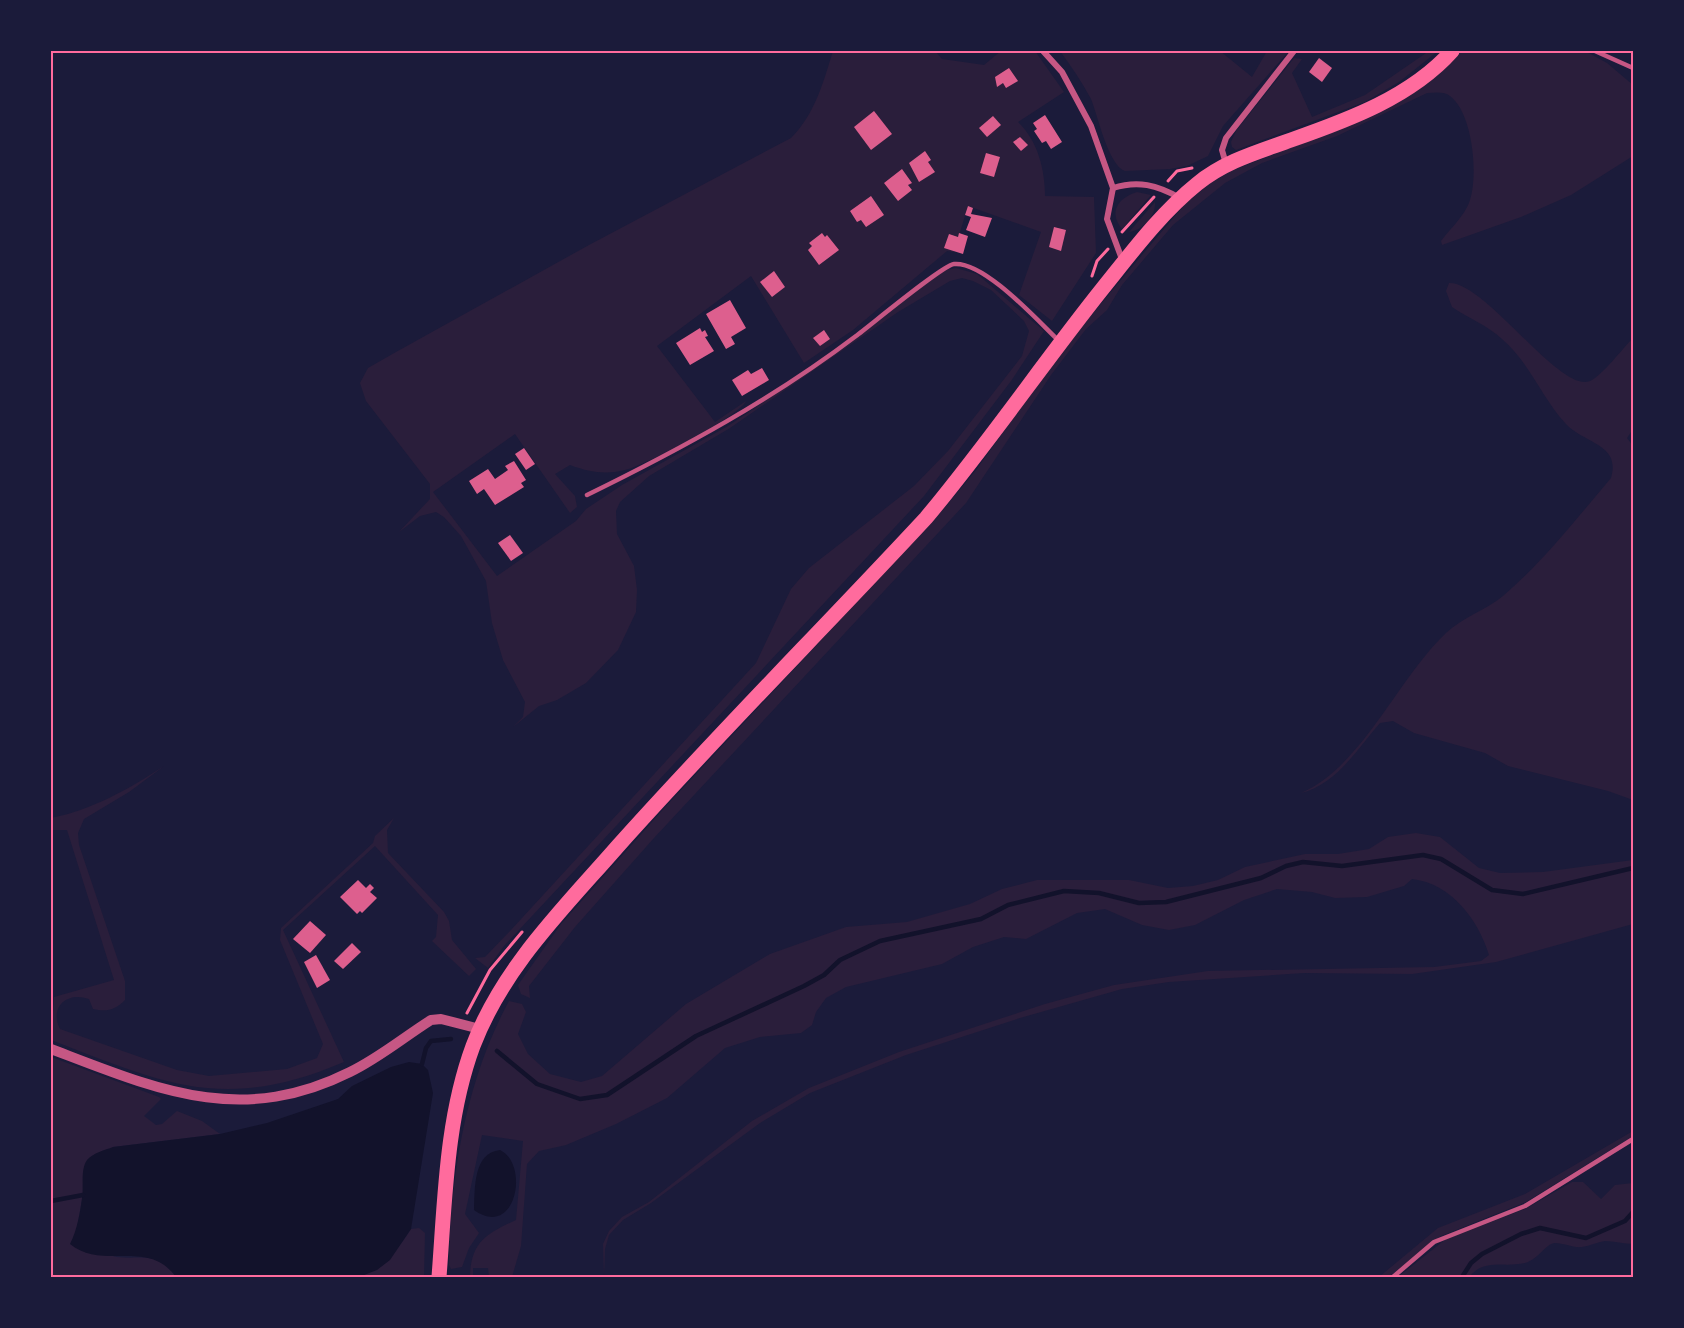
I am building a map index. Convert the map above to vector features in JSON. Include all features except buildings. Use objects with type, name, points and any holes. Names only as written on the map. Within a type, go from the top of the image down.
[{"type":"main road","points":[[439,1277],[455,1114],[468,1064],[480,1029],[497,995],[542,933],[660,800],[926,518],[963,474],[1060,341],[1124,262],[1181,198],[1226,165],[1352,117],[1390,98],[1422,78],[1452,51]]},
{"type":"street","points":[[1043,51],[1062,72],[1091,126],[1113,188],[1107,219],[1114,242],[1124,262]]},
{"type":"street","points":[[1226,165],[1222,150],[1226,138],[1294,51]]},
{"type":"street","points":[[1113,188],[1131,183],[1162,188],[1181,198]]},
{"type":"street","points":[[51,1048],[156,1089],[211,1099],[248,1099],[291,1093],[321,1085],[369,1062],[431,1020],[441,1019],[480,1029]]},
{"type":"lane","points":[[1595,51],[1633,68]]},
{"type":"lane","points":[[587,495],[731,420],[840,348],[913,293],[942,267],[955,263],[983,272],[1060,341]]},
{"type":"lane","points":[[1393,1277],[1434,1242],[1525,1206],[1633,1139]]},
{"type":"path","points":[[1090,282],[1097,261],[1177,171],[1191,169],[1200,164]]},
{"type":"path","points":[[462,1024],[490,970],[524,929]]},
{"type":"shaded area","points":[[833,51],[935,51],[942,59],[984,65],[1001,51],[1035,51],[1064,92],[1018,122],[1031,138],[1039,156],[1044,176],[1045,196],[1094,197],[1096,253],[1052,321],[1019,295],[1041,232],[968,206],[954,252],[947,251],[853,330],[804,363],[751,276],[657,346],[715,422],[746,401],[727,418],[635,467],[611,472],[597,472],[570,465],[555,474],[575,496],[577,507],[570,513],[515,434],[433,492],[497,576],[576,521],[586,509],[622,485],[728,426],[845,347],[929,280],[946,270],[956,268],[977,274],[1044,331],[1011,381],[924,496],[504,946],[488,968],[475,958],[485,957],[511,930],[756,663],[791,589],[809,568],[914,486],[948,451],[1022,356],[1029,331],[1024,321],[991,290],[962,278],[950,281],[898,312],[730,428],[649,476],[620,502],[616,511],[617,534],[634,566],[637,590],[636,612],[618,650],[586,683],[557,700],[539,706],[513,727],[523,717],[525,702],[503,660],[492,623],[486,581],[461,536],[444,517],[436,512],[420,516],[399,532],[430,499],[430,484],[366,401],[360,383],[368,368],[396,352],[589,245],[791,138],[812,108]]},
{"type":"shaded area","points":[[1060,51],[1220,51],[1252,77],[1267,51],[1289,51],[1223,126],[1208,156],[1187,166],[1125,171],[1114,160],[1104,139],[1091,99]]},
{"type":"shaded area","points":[[1429,51],[1438,51],[1399,82],[1365,102],[1236,150],[1232,147],[1231,142],[1236,131],[1294,58],[1302,59],[1292,73],[1312,117],[1365,95]]},
{"type":"shaded area","points":[[1459,51],[1585,51],[1607,63],[1633,85],[1633,156],[1571,195],[1521,217],[1442,245],[1441,241],[1469,203],[1473,178],[1472,146],[1469,130],[1458,104],[1445,93],[1427,93],[1337,136],[1262,163],[1225,183],[1173,225],[1122,285],[1107,310],[1086,329],[1051,375],[966,503],[654,838],[575,927],[529,986],[530,998],[521,994],[518,985],[561,924],[667,805],[941,512],[976,470],[1066,345],[1185,204],[1209,184],[1233,170],[1371,117],[1407,96]]},
{"type":"shaded area","points":[[1137,192],[1151,195],[1122,229],[1116,217],[1117,206],[1125,198]]},
{"type":"shaded area","points":[[1155,202],[1148,222],[1129,232]]},
{"type":"shaded area","points":[[1449,283],[1464,287],[1482,300],[1561,371],[1577,380],[1590,381],[1595,378],[1633,338],[1633,429],[1627,438],[1633,446],[1633,800],[1608,791],[1508,766],[1485,753],[1414,733],[1393,721],[1380,723],[1336,774],[1314,788],[1301,793],[1323,781],[1343,763],[1361,743],[1428,652],[1460,622],[1496,601],[1518,583],[1611,478],[1613,467],[1606,451],[1566,424],[1512,348],[1490,330],[1452,307],[1446,291]]},
{"type":"shaded area","points":[[164,766],[129,792],[84,819],[78,833],[79,845],[125,981],[125,1000],[114,1008],[102,1010],[93,1009],[89,999],[74,997],[67,999],[62,1003],[57,1014],[60,1029],[177,1070],[209,1076],[287,1069],[317,1058],[323,1044],[280,940],[281,928],[373,843],[375,836],[394,818],[387,830],[388,853],[444,912],[449,921],[452,940],[476,969],[469,976],[432,941],[436,937],[438,915],[375,846],[283,930],[344,1062],[302,1078],[264,1086],[229,1089],[195,1087],[162,1080],[128,1069],[51,1040],[54,997],[114,980],[67,830],[51,830],[51,818],[81,810],[110,798]]},
{"type":"shaded area","points":[[1416,833],[1440,837],[1479,868],[1500,873],[1543,872],[1633,860],[1633,924],[1496,962],[1412,974],[1304,973],[1169,982],[1122,989],[1020,1018],[906,1055],[810,1093],[760,1123],[651,1203],[623,1220],[609,1235],[605,1249],[604,1277],[603,1244],[609,1231],[622,1217],[649,1202],[752,1121],[809,1088],[899,1052],[1045,1004],[1114,985],[1208,971],[1434,967],[1481,961],[1489,955],[1471,917],[1451,896],[1426,882],[1412,879],[1404,886],[1367,897],[1335,898],[1312,892],[1277,889],[1244,900],[1195,925],[1169,930],[1142,925],[1105,909],[1077,913],[1026,939],[1004,937],[973,947],[942,964],[846,987],[826,998],[816,1012],[812,1025],[801,1033],[760,1037],[725,1048],[667,1098],[616,1124],[566,1145],[539,1151],[527,1164],[521,1246],[512,1277],[489,1277],[488,1268],[473,1268],[473,1277],[470,1276],[471,1264],[478,1246],[489,1234],[516,1220],[523,1141],[482,1135],[465,1214],[479,1233],[469,1248],[462,1267],[451,1269],[449,1265],[453,1197],[463,1129],[482,1063],[509,1001],[522,1004],[526,1012],[518,1034],[528,1054],[550,1074],[581,1082],[602,1076],[686,1004],[770,954],[846,927],[907,922],[970,904],[1002,889],[1037,880],[1129,880],[1168,888],[1193,886],[1218,880],[1245,867],[1305,854],[1338,854],[1369,849],[1388,837]]},
{"type":"shaded area","points":[[51,1057],[159,1097],[161,1099],[144,1116],[156,1125],[162,1124],[177,1111],[202,1121],[220,1134],[113,1147],[84,1170],[83,1195],[76,1232],[112,1256],[156,1260],[176,1277],[51,1277]]},
{"type":"shaded area","points":[[409,1062],[422,1064],[428,1070],[433,1093],[411,1229],[390,1260],[377,1270],[359,1277],[176,1277],[165,1265],[152,1259],[97,1255],[83,1252],[70,1244],[83,1194],[85,1164],[96,1154],[113,1147],[220,1134],[267,1123],[338,1099],[352,1086],[391,1067]]},
{"type":"shaded area","points":[[1633,1131],[1633,1136],[1526,1202],[1441,1236],[1389,1277],[1379,1277],[1438,1228],[1525,1194]]},
{"type":"shaded area","points":[[500,1150],[509,1158],[514,1170],[516,1183],[514,1196],[509,1208],[500,1215],[488,1217],[474,1210],[477,1173],[485,1158]]},
{"type":"shaded area","points":[[1572,1182],[1583,1182],[1601,1199],[1615,1185],[1633,1183],[1633,1244],[1605,1241],[1579,1247],[1555,1243],[1525,1263],[1488,1266],[1475,1271],[1469,1277],[1398,1277],[1446,1239],[1527,1208]]},
{"type":"shaded area","points":[[419,1228],[425,1233],[424,1277],[359,1277],[389,1258],[411,1229]]},
{"type":"waterway","points":[[497,1051],[537,1084],[580,1099],[607,1095],[696,1036],[804,986],[824,975],[840,960],[880,941],[981,919],[1008,905],[1064,891],[1099,893],[1139,903],[1166,902],[1261,878],[1286,866],[1303,862],[1342,866],[1423,855],[1441,859],[1492,890],[1523,894],[1633,868]]},
{"type":"waterway","points":[[422,1064],[426,1048],[431,1041],[451,1039]]},
{"type":"waterway","points":[[51,1201],[83,1195]]},
{"type":"waterway","points":[[1462,1277],[1471,1263],[1482,1254],[1521,1234],[1540,1228],[1586,1238],[1625,1221],[1633,1212]]}]
